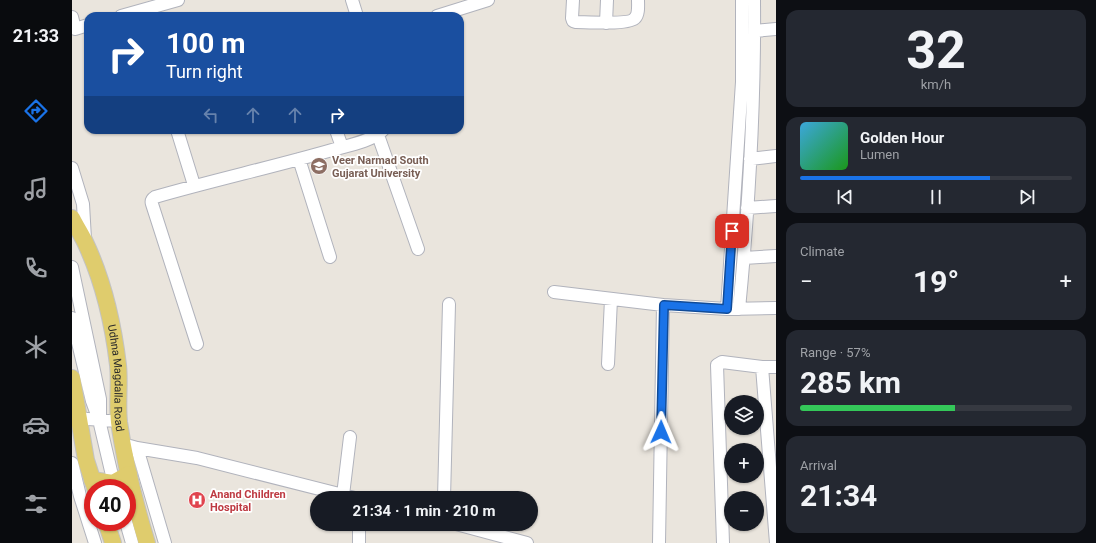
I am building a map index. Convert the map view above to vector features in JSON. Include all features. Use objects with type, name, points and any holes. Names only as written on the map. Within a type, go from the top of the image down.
[{"type":"main road","name":"Udhna Magdalla Road","points":[[72,218],[85,243],[106,301],[114,337],[118,366],[119,420],[130,446],[129,474],[141,525],[147,543]]},
{"type":"main road","points":[[72,378],[75,417],[92,479]]},
{"type":"main road","points":[[122,479],[129,474]]},
{"type":"main road","points":[[109,531],[113,543]]},
{"type":"street","points":[[145,12],[178,0]]},
{"type":"street","points":[[352,0],[356,12]]},
{"type":"street","points":[[450,12],[488,0]]},
{"type":"street","points":[[573,0],[573,21],[606,23],[631,21],[635,19],[637,15],[638,0]]},
{"type":"street","points":[[606,23],[607,0]]},
{"type":"street","points":[[733,309],[742,82],[742,0]]},
{"type":"street","points":[[733,309],[744,258],[754,81],[754,0]]},
{"type":"street","points":[[72,17],[75,29],[84,26]]},
{"type":"street","points":[[755,30],[776,29]]},
{"type":"street","points":[[178,134],[194,185]]},
{"type":"street","points":[[337,134],[342,147]]},
{"type":"street","points":[[198,344],[152,202],[153,198],[194,185],[342,147],[373,138],[378,134]]},
{"type":"street","points":[[381,134],[418,250]]},
{"type":"street","points":[[750,159],[776,156]]},
{"type":"street","points":[[299,159],[330,257]]},
{"type":"street","points":[[72,168],[83,204],[85,243]]},
{"type":"street","points":[[747,208],[776,206]]},
{"type":"street","points":[[744,258],[776,256]]},
{"type":"street","points":[[72,267],[100,399],[100,420]]},
{"type":"street","points":[[554,292],[664,305],[733,309],[776,308]]},
{"type":"street","points":[[608,364],[611,299]]},
{"type":"street","points":[[444,491],[449,304]]},
{"type":"street","points":[[659,543],[664,305]]},
{"type":"street","points":[[72,318],[92,401],[100,420],[113,479]]},
{"type":"street","points":[[723,543],[717,365],[722,362],[776,368]]},
{"type":"street","points":[[762,367],[776,543]]},
{"type":"street","points":[[75,417],[100,420],[119,420]]},
{"type":"street","points":[[343,491],[350,437]]},
{"type":"street","points":[[130,446],[197,458],[326,491]]},
{"type":"street","points":[[130,446],[166,543]]},
{"type":"street","points":[[72,464],[80,496],[95,543]]},
{"type":"street","points":[[129,531],[132,543]]},
{"type":"street","points":[[359,531],[359,543]]},
{"type":"street","points":[[482,531],[527,543]]},
{"type":"place","name":"Veer Narmad South Gujarat University","points":[[319,166]]},
{"type":"place","name":"Anand Children Hospital","points":[[197,500]]},
{"type":"route","points":[[661,432],[664,305],[727,309],[732,231]]}]
